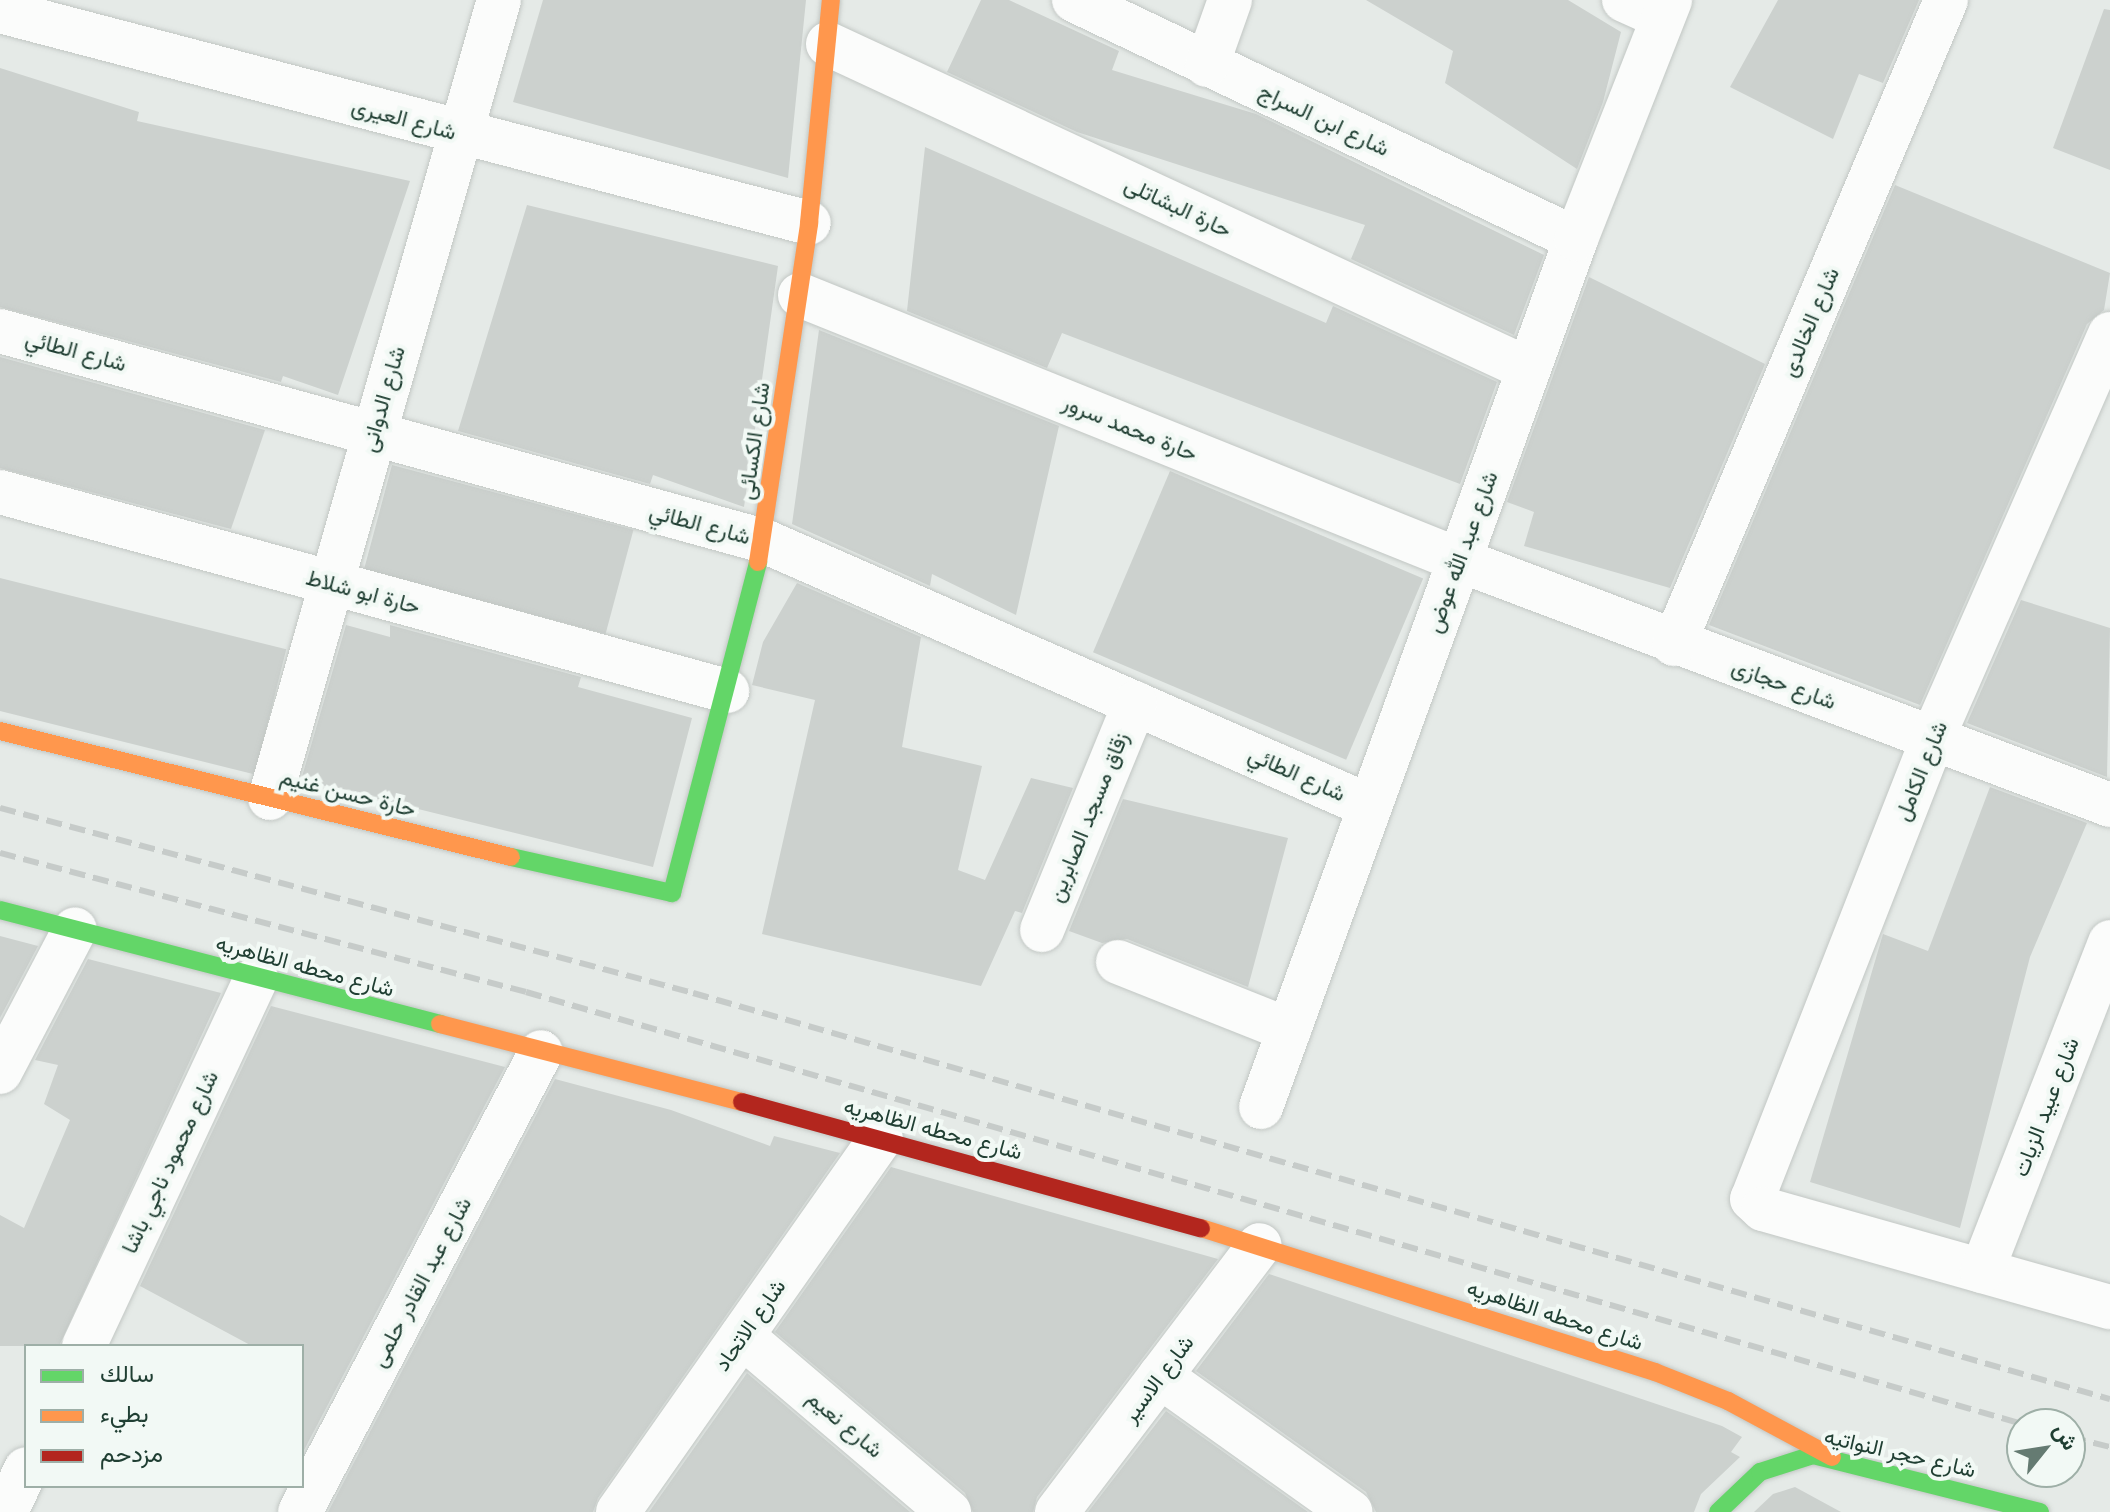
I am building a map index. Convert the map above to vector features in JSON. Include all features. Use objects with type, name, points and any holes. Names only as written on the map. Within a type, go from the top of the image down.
[{"type":"street","name":"شارع الدوانى","points":[[270,798],[329,582],[499,0]]},
{"type":"street","name":"شارع الكسائى","points":[[679,882],[764,541],[809,223],[831,0]]},
{"type":"street","name":"شارع ابن السراج","points":[[1074,0],[1576,239]]},
{"type":"street","points":[[1207,65],[1230,0]]},
{"type":"street","name":"شارع الخالدى","points":[[1674,644],[1946,0]]},
{"type":"street","name":"شارع عبد الله عوض","points":[[1261,1107],[1576,239],[1652,6]]},
{"type":"street","name":"شارع العيرى","points":[[0,11],[809,223]]},
{"type":"street","name":"حارة البشاتلى","points":[[828,44],[1528,369]]},
{"type":"street","name":"حارة محمد سرور","points":[[800,295],[1459,560]]},
{"type":"street","name":"شارع الطائي","points":[[0,331],[764,541],[1369,806]]},
{"type":"street","name":"شارع الكامل","points":[[1982,1271],[1763,1209],[1753,1202],[1753,1192],[1933,738],[2110,334]]},
{"type":"street","name":"حارة ابو شلاط","points":[[0,492],[727,691]]},
{"type":"street","name":"شارع حجازى","points":[[1459,560],[1674,644],[2110,805]]},
{"type":"street","name":"زقاق مسجد الصابرين","points":[[1042,930],[1135,703]]},
{"type":"street","name":"حارة حسن غنيم","points":[[0,731],[659,894],[672,893],[679,882]]},
{"type":"street","name":"شارع محطه الظاهريه","points":[[0,910],[881,1138],[1260,1245],[1655,1372],[1728,1401],[1832,1457]]},
{"type":"street","points":[[0,1072],[75,929]]},
{"type":"street","name":"شارع عبيد الزيات","points":[[1982,1271],[2110,942]]},
{"type":"street","points":[[1118,962],[1289,1030]]},
{"type":"street","name":"شارع محمود ناجي باشا","points":[[85,1344],[256,978]]},
{"type":"street","name":"شارع عبد القادر حلمى","points":[[300,1512],[541,1052]]},
{"type":"street","name":"شارع الاتحاد","points":[[636,1506],[742,1336],[881,1138]]},
{"type":"street","name":"شارع الاسير","points":[[1057,1512],[1260,1245]]},
{"type":"street","points":[[1982,1271],[2110,1307]]},
{"type":"street","name":"شارع نعيم","points":[[742,1336],[949,1512]]},
{"type":"street","points":[[1160,1376],[1351,1512]]},
{"type":"street","name":"شارع حجر النواتيه","points":[[1718,1512],[1760,1472],[1795,1458],[1832,1457],[2040,1512]]},
{"type":"street","points":[[6,1512],[24,1473]]},
{"type":"building","points":[[543,0],[806,0],[788,178],[513,102]]},
{"type":"building","points":[[981,0],[1009,0],[1119,51],[1112,70],[1256,114],[1544,255],[1514,335],[1351,259],[1365,225],[1077,132],[947,72]]},
{"type":"building","points":[[1366,0],[1568,0],[1621,32],[1603,102],[1577,169],[1445,83],[1453,51]]},
{"type":"building","points":[[1778,0],[1919,0],[1883,83],[1859,74],[1833,139],[1730,87]]},
{"type":"building","points":[[2104,9],[2110,10],[2110,170],[2053,148]]},
{"type":"building","points":[[0,68],[139,112],[137,121],[410,181],[338,395],[283,376],[281,382],[0,307]]},
{"type":"building","points":[[925,147],[1326,323],[1333,306],[1497,382],[1460,484],[1062,333],[1047,368],[907,311]]},
{"type":"building","points":[[1895,185],[2110,273],[2104,310],[2087,324],[1920,705],[1709,625]]},
{"type":"building","points":[[527,205],[778,266],[744,507],[653,475],[650,484],[458,431]]},
{"type":"building","points":[[1589,277],[1765,364],[1670,588],[1524,546],[1534,512],[1507,502]]},
{"type":"building","points":[[819,330],[1059,426],[1016,615],[932,574],[930,586],[792,524]]},
{"type":"building","points":[[0,357],[265,430],[231,529],[0,468]]},
{"type":"building","points":[[392,465],[633,530],[606,634],[364,569]]},
{"type":"building","points":[[1170,471],[1423,578],[1346,760],[1093,652]]},
{"type":"building","points":[[0,578],[286,649],[255,775],[0,711]]},
{"type":"building","points":[[797,583],[921,637],[902,747],[982,766],[958,870],[985,880],[1031,778],[1073,788],[1022,913],[1015,911],[981,986],[762,934],[815,700],[752,685],[763,642]]},
{"type":"building","points":[[2021,600],[2110,628],[2107,777],[1967,723]]},
{"type":"building","points":[[346,625],[390,637],[390,625],[581,677],[578,687],[692,718],[653,867],[301,780]]},
{"type":"building","points":[[1990,787],[2087,823],[2030,957],[1960,1228],[1810,1182],[1883,934],[1928,951]]},
{"type":"building","points":[[1123,799],[1288,838],[1248,987],[1127,939],[1102,943],[1069,931]]},
{"type":"building","points":[[0,936],[38,946],[0,1018]]},
{"type":"building","points":[[88,959],[221,993],[60,1344],[0,1346],[0,1215],[24,1228],[70,1120],[44,1104],[58,1065],[35,1060]]},
{"type":"building","points":[[271,1006],[505,1067],[304,1450],[304,1344],[248,1344],[140,1286]]},
{"type":"building","points":[[555,1079],[671,1110],[770,1146],[774,1136],[840,1153],[598,1498],[593,1512],[328,1512]]},
{"type":"building","points":[[891,1167],[1218,1259],[1037,1497],[1033,1512],[973,1512],[965,1493],[775,1332]]},
{"type":"building","points":[[1269,1274],[1722,1426],[1742,1437],[1731,1452],[1740,1457],[1701,1494],[1694,1512],[1376,1512],[1366,1492],[1196,1371]]},
{"type":"building","points":[[747,1373],[910,1512],[649,1512]]},
{"type":"building","points":[[1166,1411],[1308,1512],[1088,1512]]},
{"type":"building","points":[[1795,1487],[1841,1512],[1754,1512],[1773,1494]]},
{"type":"railway","points":[[0,808],[693,993],[2110,1399]]},
{"type":"railway","points":[[0,853],[526,992],[2006,1419]]},
{"type":"railway","points":[[2086,1441],[2110,1447]]},
{"type":"traffic: fast","points":[[511,857],[672,893],[758,562]]},
{"type":"traffic: fast","points":[[0,910],[440,1024]]},
{"type":"traffic: fast","points":[[1718,1512],[1760,1472],[1813,1455],[2040,1512]]},
{"type":"traffic: slow","points":[[758,562],[809,223],[831,0]]},
{"type":"traffic: slow","points":[[0,731],[511,857]]},
{"type":"traffic: slow","points":[[440,1024],[742,1102]]},
{"type":"traffic: slow","points":[[1201,1228],[1655,1372],[1728,1401],[1832,1457]]},
{"type":"traffic: jam","points":[[742,1102],[1201,1228]]}]
